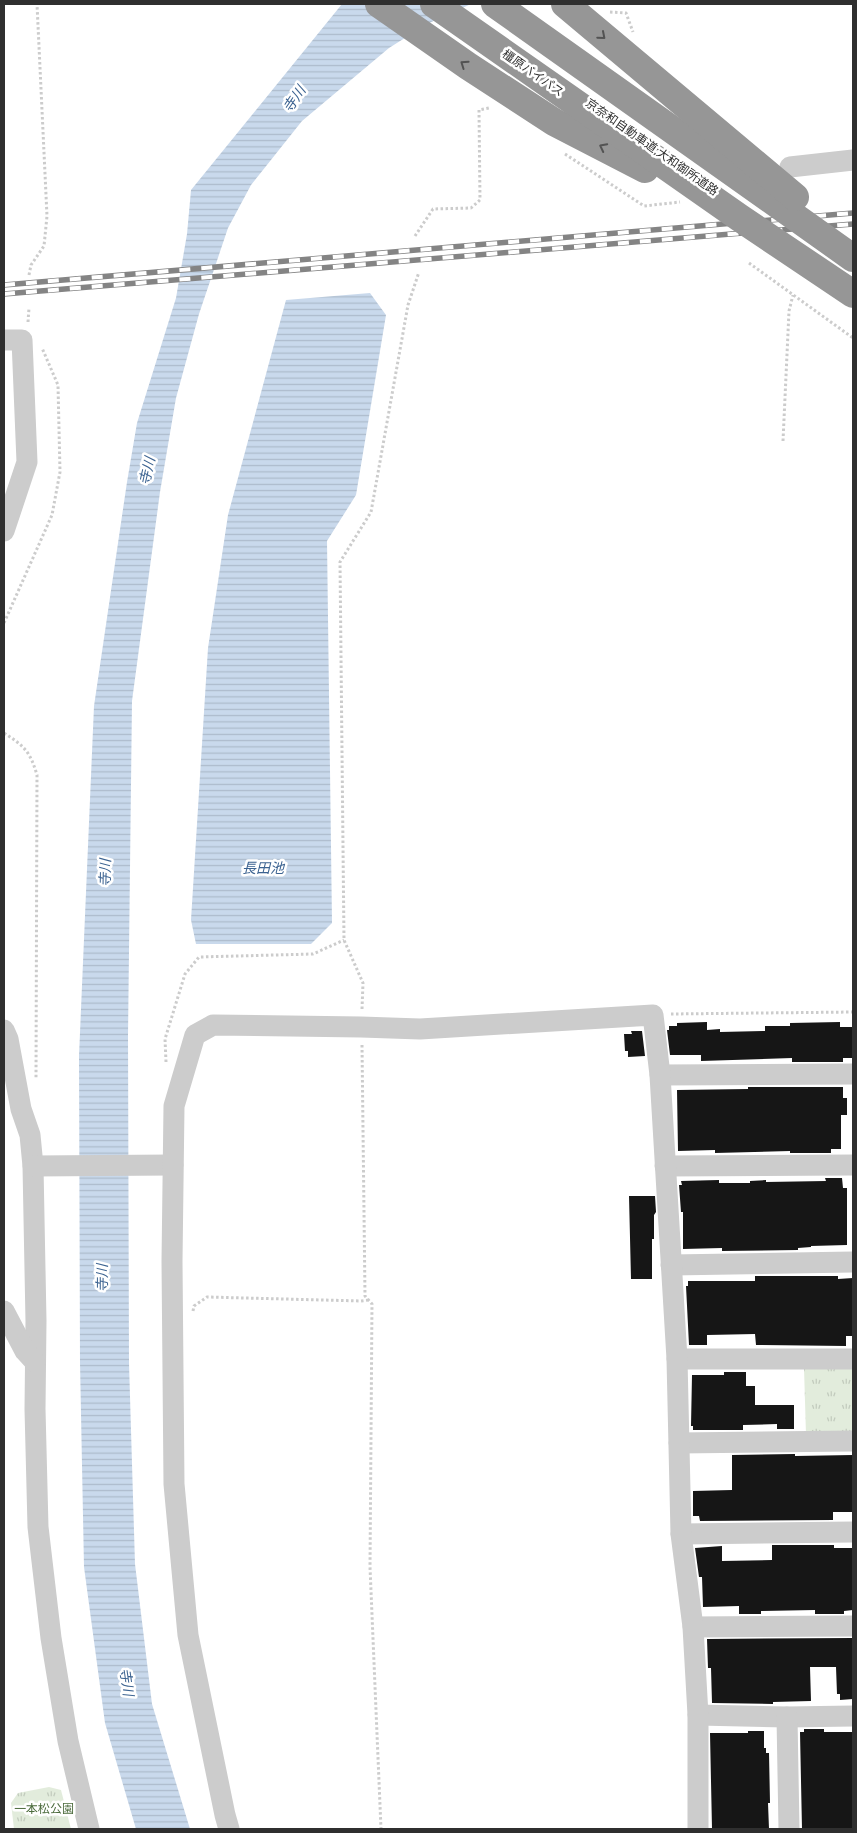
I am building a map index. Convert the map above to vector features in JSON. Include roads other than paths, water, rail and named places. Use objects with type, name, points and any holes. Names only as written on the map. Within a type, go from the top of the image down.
[{"type":"highway","points":[[379,4],[468,66],[554,122],[740,218]]},
{"type":"highway","name":"橿原バイパス","points":[[434,4],[740,218],[853,294]]},
{"type":"highway","name":"京奈和自動車道;大和御所道路","points":[[453,4],[853,289]]},
{"type":"highway","name":"京奈和自動車道;大和御所道路","points":[[496,4],[853,258]]},
{"type":"highway","points":[[518,4],[853,247]]},
{"type":"highway","points":[[565,4],[853,247]]},
{"type":"street","points":[[790,167],[853,160]]},
{"type":"street","points":[[4,340],[22,340],[27,462],[4,531]]},
{"type":"street","points":[[229,1829],[188,1635],[174,1484],[172,1260],[167,1165],[174,1106],[195,1035],[212,1025],[420,1029],[653,1015],[660,1075],[677,1359],[681,1534],[693,1627],[698,1715],[698,1829]]},
{"type":"street","points":[[4,1030],[8,1039],[21,1109],[38,1166],[35,1362],[38,1527],[52,1638],[68,1741],[89,1829]]},
{"type":"street","points":[[660,1075],[853,1074]]},
{"type":"street","points":[[665,1166],[853,1164]]},
{"type":"street","points":[[38,1166],[167,1165]]},
{"type":"street","points":[[671,1266],[853,1262]]},
{"type":"street","points":[[4,1311],[25,1351],[35,1362]]},
{"type":"street","points":[[677,1359],[853,1359]]},
{"type":"street","points":[[678,1443],[853,1441]]},
{"type":"street","points":[[681,1534],[853,1532]]},
{"type":"street","points":[[693,1627],[853,1626]]},
{"type":"street","points":[[698,1715],[853,1716]]},
{"type":"street","points":[[787,1717],[789,1829]]},
{"type":"water","name":"寺川","points":[[342,4],[471,4],[427,24],[389,48],[302,121],[251,185],[228,228],[199,314],[176,398],[160,492],[132,701],[128,1036],[129,1363],[135,1564],[152,1704],[190,1829],[136,1829],[105,1723],[84,1567],[80,1362],[79,1056],[94,706],[137,423],[176,298],[187,234],[191,190]]},
{"type":"water","name":"長田池","points":[[370,293],[386,315],[356,495],[327,541],[332,923],[311,944],[196,944],[191,920],[208,648],[228,515],[286,300]]},
{"type":"railway","points":[[4,285],[853,213]]},
{"type":"railway","points":[[4,294],[853,224]]},
{"type":"park label","name":"一本松公園","points":[[44,1809]]}]
